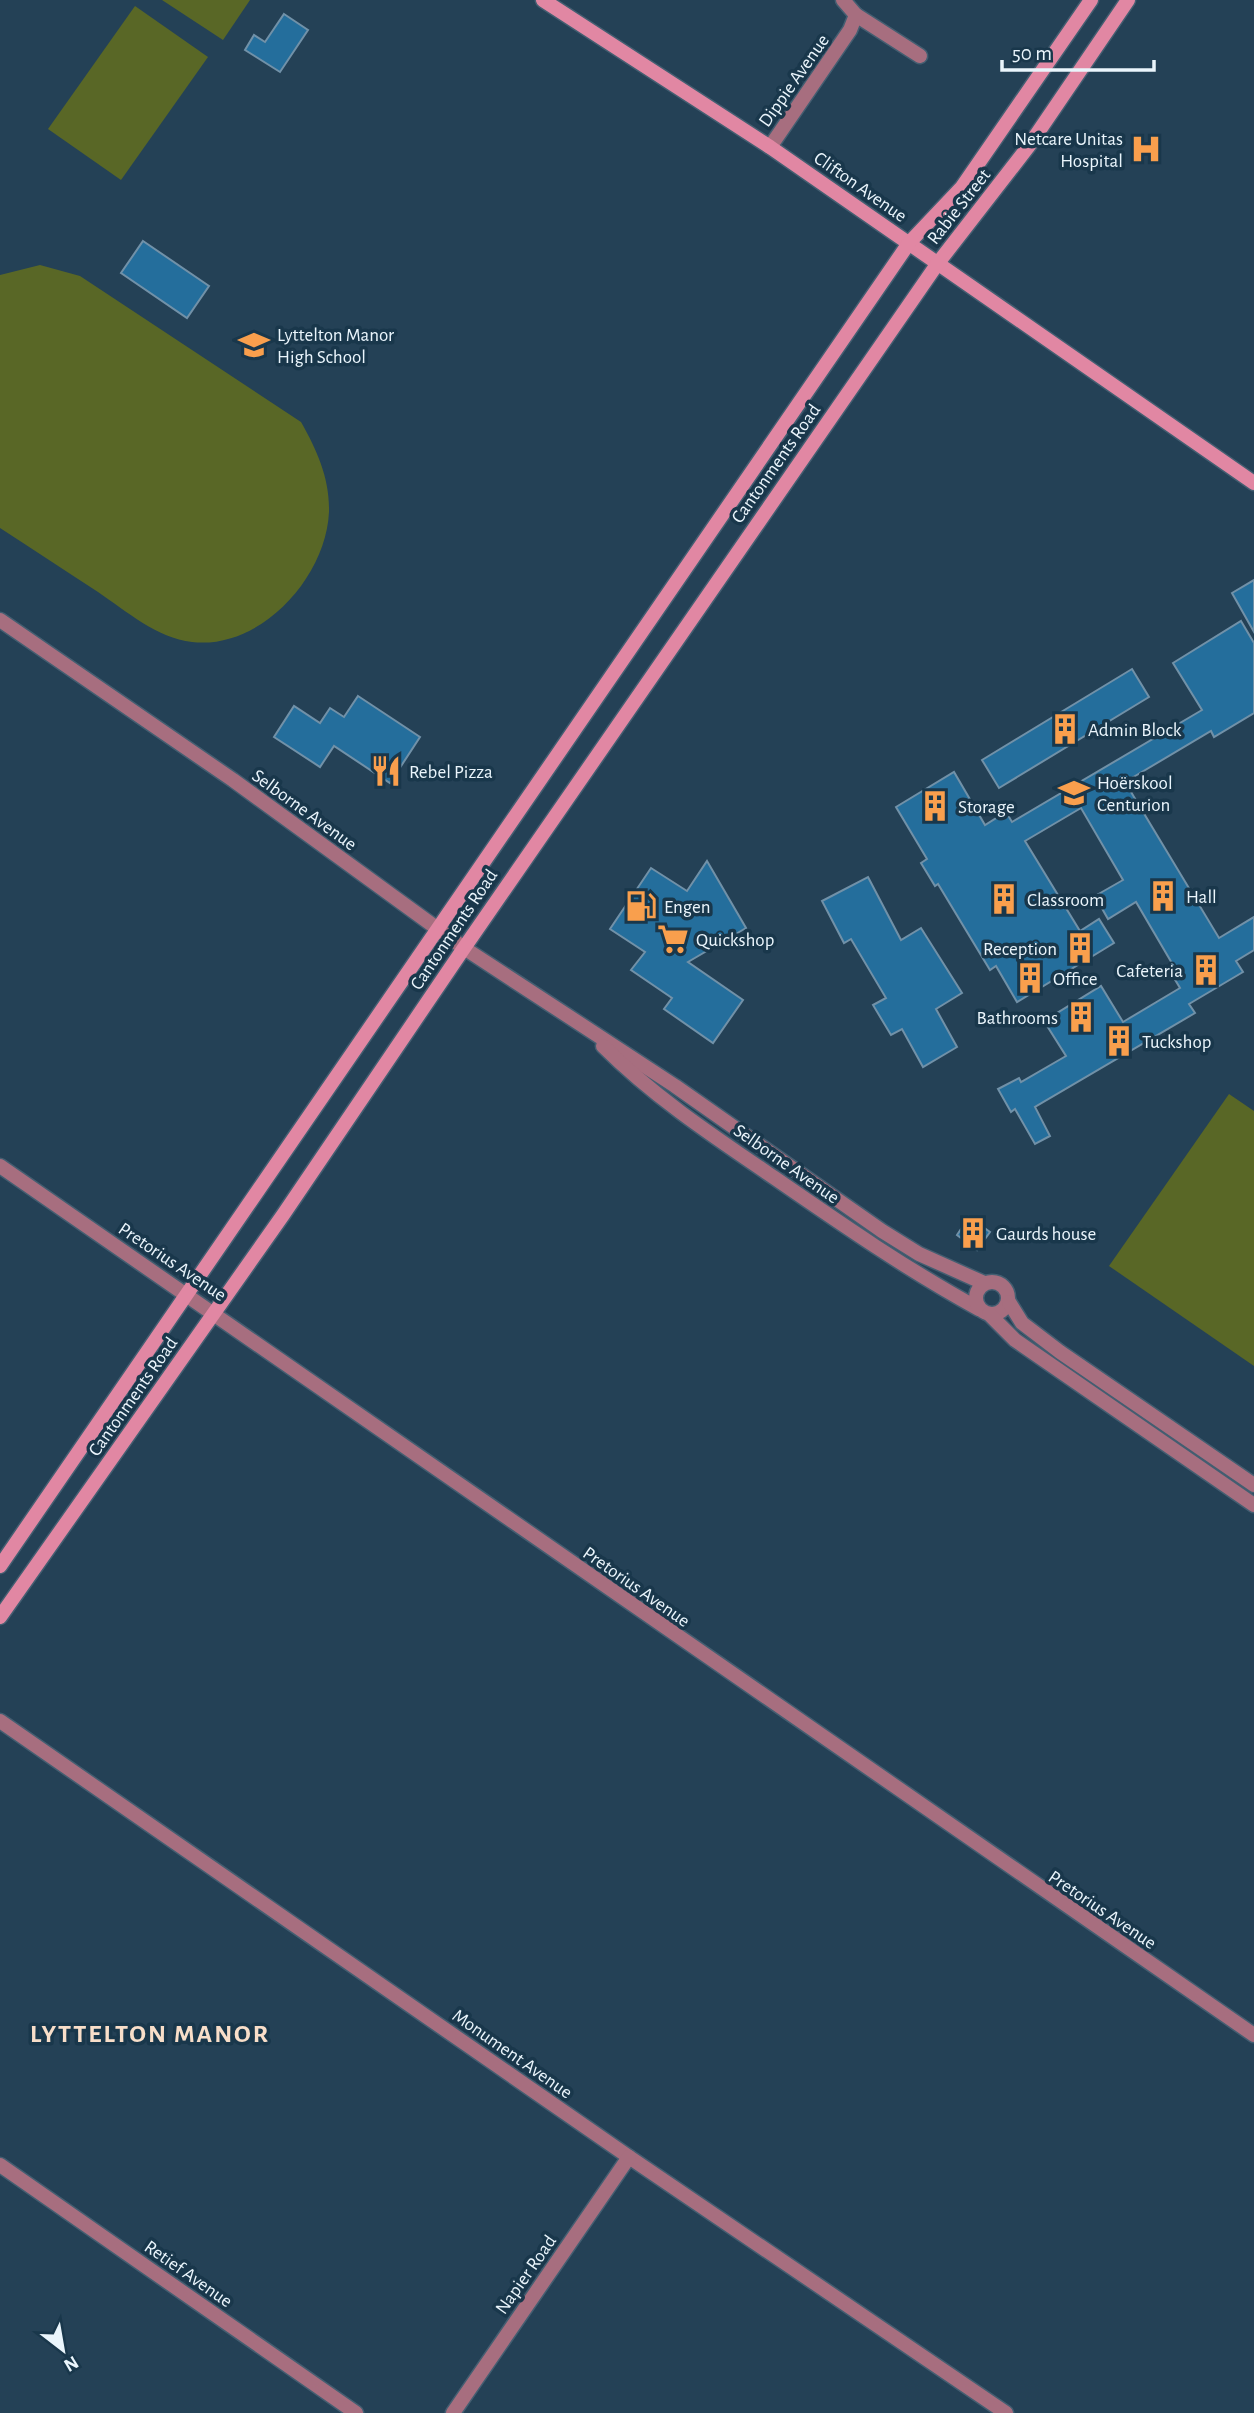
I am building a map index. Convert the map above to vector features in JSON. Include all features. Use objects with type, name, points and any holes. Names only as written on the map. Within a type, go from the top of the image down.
[{"type":"main road","name":"Clifton Avenue","points":[[543,0],[770,147],[1254,483]]},
{"type":"main road","name":"Rabie Street","points":[[909,243],[962,187],[1091,0]]},
{"type":"main road","name":"Rabie Street","points":[[938,263],[1028,147],[1128,0]]},
{"type":"main road","name":"Cantonments Road","points":[[0,1566],[909,243]]},
{"type":"main road","name":"Cantonments Road","points":[[0,1617],[284,1215],[464,948],[938,263]]},
{"type":"street","points":[[843,0],[856,15],[920,56]]},
{"type":"street","name":"Dippie Avenue","points":[[770,147],[843,42],[856,15]]},
{"type":"street","name":"Selborne Avenue","points":[[0,620],[233,780],[464,948],[587,1031],[831,1217],[915,1272],[984,1311],[1016,1340],[1254,1505]]},
{"type":"street","name":"Selborne Avenue","points":[[642,1073],[919,1254],[984,1283]]},
{"type":"street","name":"Pretorius Avenue","points":[[0,1166],[214,1311],[823,1740],[1254,2035]]},
{"type":"street","points":[[1009,1302],[997,1314],[984,1311],[975,1300],[977,1290],[984,1283],[998,1282],[1005,1286],[1009,1302],[1022,1323],[1254,1485]]},
{"type":"street","name":"Monument Avenue","points":[[0,1721],[629,2157],[1006,2413]]},
{"type":"street","name":"Napier Road","points":[[453,2413],[629,2157]]},
{"type":"street","name":"Retief Avenue","points":[[0,2165],[356,2413]]},
{"type":"green space","points":[[162,0],[250,0],[223,40]]},
{"type":"green space","points":[[135,6],[208,57],[121,180],[48,129]]},
{"type":"green space","points":[[40,265],[80,276],[301,422],[325,476],[329,512],[325,537],[316,561],[302,584],[285,605],[264,622],[242,634],[217,641],[192,642],[166,635],[142,623],[0,528],[0,275]]},
{"type":"green space","points":[[1229,1094],[1254,1111],[1254,1366],[1109,1266]]},
{"type":"building","points":[[284,14],[308,30],[280,72],[245,50],[254,35],[265,42]]},
{"type":"building","points":[[143,241],[209,286],[187,318],[121,273]]},
{"type":"building","points":[[1254,580],[1254,632],[1232,593]]},
{"type":"building","points":[[1241,621],[1254,643],[1254,713],[1214,737],[1211,731],[1125,782],[1219,938],[1254,917],[1254,950],[1236,961],[1243,972],[1189,1004],[1195,1013],[1035,1107],[1050,1136],[1035,1144],[1015,1109],[1011,1112],[998,1089],[1019,1078],[1021,1082],[1066,1056],[1044,1021],[1101,986],[1123,1022],[1180,988],[1168,968],[1173,965],[1136,902],[1108,919],[1095,896],[1123,880],[1081,808],[1025,841],[1080,931],[1099,919],[1114,943],[1017,1002],[996,966],[990,970],[938,884],[935,886],[921,863],[927,859],[896,807],[954,772],[985,825],[1006,812],[1012,822],[1202,710],[1173,663]]},
{"type":"building","name":"Admin Block","points":[[1132,669],[1149,697],[999,788],[982,760]]},
{"type":"building","points":[[358,696],[420,737],[390,783],[334,746],[320,767],[274,737],[294,706],[320,723],[330,708],[344,717]]},
{"type":"building","points":[[707,861],[746,928],[688,962],[743,1000],[713,1043],[664,1009],[672,998],[631,970],[645,952],[610,929],[651,868],[687,891]]},
{"type":"building","points":[[868,877],[901,940],[921,928],[962,993],[936,1009],[957,1047],[923,1067],[902,1029],[891,1035],[873,1005],[886,998],[851,939],[844,943],[822,901]]},
{"type":"building","name":"Gaurds house","points":[[969,1217],[990,1232],[977,1250],[957,1235]]},
{"type":"place","name":"Netcare Unitas Hospital","points":[[1146,149]]},
{"type":"place","name":"Lyttelton Manor High School","points":[[254,345]]},
{"type":"place","name":"Admin Block","points":[[1065,729]]},
{"type":"place","name":"Rebel Pizza","points":[[386,771]]},
{"type":"place","name":"Hoërskool Centurion","points":[[1074,793]]},
{"type":"place","name":"Storage","points":[[935,806]]},
{"type":"place","name":"Hall","points":[[1163,896]]},
{"type":"place","name":"Classroom","points":[[1004,899]]},
{"type":"place","name":"Engen","points":[[641,906]]},
{"type":"place","name":"Quickshop","points":[[673,939]]},
{"type":"place","name":"Reception","points":[[1080,948]]},
{"type":"place","name":"Cafeteria","points":[[1206,970]]},
{"type":"place","name":"Office","points":[[1030,978]]},
{"type":"place","name":"Bathrooms","points":[[1081,1017]]},
{"type":"place","name":"Tuckshop","points":[[1119,1041]]},
{"type":"place","name":"Gaurds house","points":[[973,1233]]},
{"type":"district","name":"LYTTELTON MANOR","points":[[150,2033]]}]
